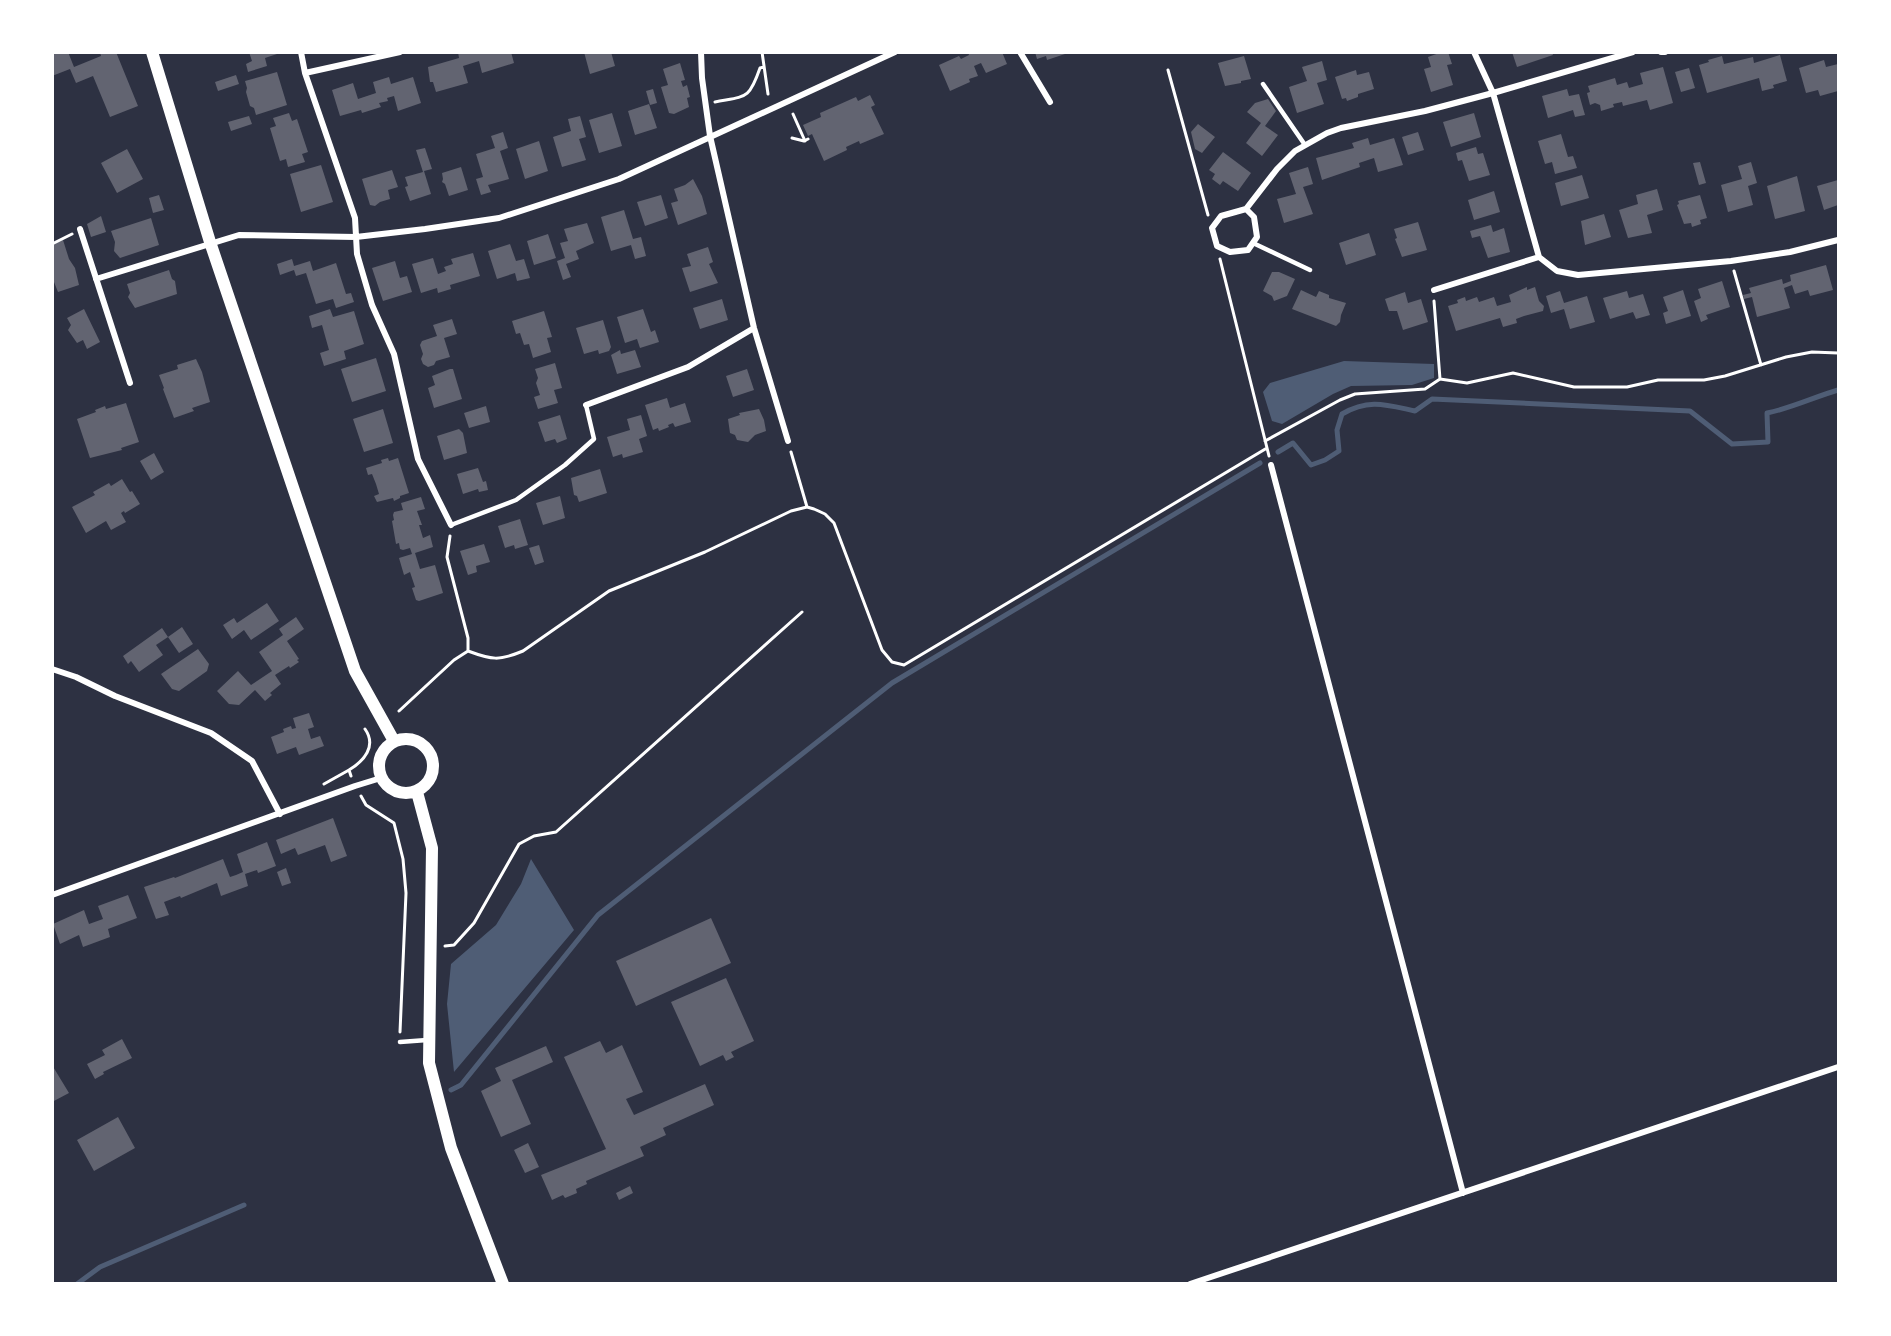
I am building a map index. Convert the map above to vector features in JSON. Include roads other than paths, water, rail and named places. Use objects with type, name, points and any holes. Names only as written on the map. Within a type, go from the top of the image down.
[{"type":"main road","points":[[152,52],[210,243],[355,671],[394,741]]},
{"type":"main road","points":[[401,739],[417,741],[425,746],[432,758],[433,771],[427,784],[417,792],[401,793],[390,789],[381,778],[379,761],[386,747],[394,741],[401,739]]},
{"type":"main road","points":[[417,792],[432,848],[429,1063],[451,1148],[503,1284]]},
{"type":"street","points":[[301,52],[305,73],[355,218],[357,255],[372,305],[394,354],[418,459],[452,525]]},
{"type":"street","points":[[305,73],[400,52]]},
{"type":"street","points":[[701,52],[710,136],[754,328],[788,441]]},
{"type":"street","points":[[96,279],[239,235],[356,237],[499,218],[619,179],[895,52]]},
{"type":"street","points":[[1020,52],[1050,102]]},
{"type":"street","points":[[1474,52],[1493,93],[1539,257],[1557,271],[1578,276],[1731,261],[1790,252],[1839,240]]},
{"type":"street","points":[[1246,209],[1254,217],[1257,237],[1248,250],[1230,252],[1217,246],[1212,228],[1221,216],[1246,209],[1277,169],[1305,145],[1341,128],[1425,111],[1633,52]]},
{"type":"street","points":[[80,229],[130,383]]},
{"type":"street","points":[[1434,290],[1539,257]]},
{"type":"street","points":[[586,405],[688,367],[754,328]]},
{"type":"street","points":[[1271,465],[1462,1193]]},
{"type":"street","points":[[52,669],[76,677],[115,696],[211,732],[252,762],[280,814]]},
{"type":"street","points":[[52,895],[381,778]]},
{"type":"street","points":[[1190,1284],[1839,1067]]},
{"type":"lane","points":[[1263,84],[1305,145]]},
{"type":"lane","points":[[1252,243],[1310,270]]},
{"type":"lane","points":[[452,525],[516,500],[566,465],[594,439],[586,405]]},
{"type":"lane","points":[[400,1042],[428,1040]]},
{"type":"water","points":[[1344,361],[1434,364],[1434,378],[1412,385],[1351,386],[1282,424],[1272,421],[1263,392],[1270,383]]},
{"type":"water","points":[[531,859],[574,930],[454,1072],[447,1004],[451,964],[496,925],[521,884]]},
{"type":"waterway","points":[[1278,452],[1293,443],[1311,465],[1339,451],[1337,430],[1342,414],[1370,404],[1415,411],[1432,399],[1690,411],[1732,444],[1768,442],[1767,413],[1838,390]]},
{"type":"waterway","points":[[451,1090],[461,1085],[598,915],[892,683],[1260,463]]},
{"type":"waterway","points":[[77,1284],[100,1267],[244,1205]]}]
